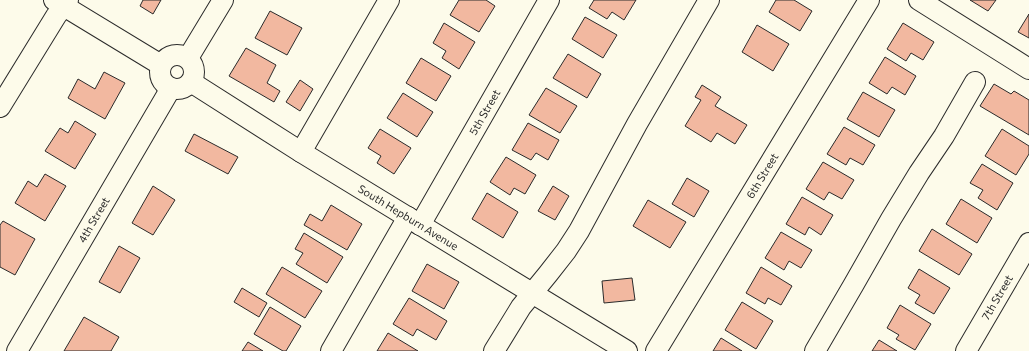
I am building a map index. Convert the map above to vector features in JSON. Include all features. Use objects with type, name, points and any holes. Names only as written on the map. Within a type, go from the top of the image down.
[{"type":"street","points":[[188,58],[223,0]]},
{"type":"street","points":[[301,152],[389,0]]},
{"type":"street","name":"5th Street","points":[[331,351],[414,221],[549,0]]},
{"type":"street","points":[[494,351],[521,306],[566,251],[579,231],[637,124],[709,0]]},
{"type":"street","name":"6th Street","points":[[656,351],[869,0]]},
{"type":"street","points":[[920,0],[1029,69]]},
{"type":"street","points":[[0,107],[56,16],[62,2],[161,65]]},
{"type":"street","points":[[178,54],[188,58],[194,67],[191,82],[182,89],[171,88],[166,85],[160,76],[161,65],[168,57],[173,55],[178,54]]},
{"type":"street","name":"South Hepburn Avenue","points":[[191,82],[301,152],[626,351]]},
{"type":"street","points":[[815,351],[891,219],[944,136],[975,82]]},
{"type":"street","name":"4th Street","points":[[17,351],[171,88]]},
{"type":"street","name":"7th Street","points":[[966,351],[1029,243]]},
{"type":"street","points":[[636,351],[644,347],[652,348],[656,351]]},
{"type":"building","points":[[143,0],[161,0],[153,14],[140,6]]},
{"type":"building","points":[[459,0],[486,0],[495,6],[479,32],[450,15]]},
{"type":"building","points":[[594,0],[636,0],[624,20],[612,12],[607,19],[589,8]]},
{"type":"building","points":[[776,0],[794,0],[812,11],[800,31],[769,12]]},
{"type":"building","points":[[970,0],[996,0],[988,11]]},
{"type":"building","points":[[270,11],[302,28],[287,55],[255,38]]},
{"type":"building","points":[[1029,14],[1029,38],[1018,32]]},
{"type":"building","points":[[585,17],[617,35],[603,58],[572,39]]},
{"type":"building","points":[[444,23],[475,42],[459,69],[442,58],[446,51],[433,43]]},
{"type":"building","points":[[903,23],[934,42],[923,60],[911,53],[906,61],[887,49]]},
{"type":"building","points":[[757,25],[789,44],[773,71],[742,52]]},
{"type":"building","points":[[246,48],[276,65],[267,83],[280,91],[274,102],[229,76]]},
{"type":"building","points":[[568,54],[601,74],[587,98],[553,78]]},
{"type":"building","points":[[885,57],[916,76],[905,95],[892,87],[887,94],[869,83]]},
{"type":"building","points":[[421,58],[451,76],[436,101],[406,83]]},
{"type":"building","points":[[104,72],[125,83],[105,119],[68,98],[78,79],[95,89]]},
{"type":"building","points":[[300,80],[313,89],[300,111],[286,102]]},
{"type":"building","points":[[994,84],[1011,94],[1014,91],[1029,100],[1029,135],[980,106]]},
{"type":"building","points":[[702,85],[721,97],[715,106],[747,125],[735,144],[717,133],[711,142],[685,126],[701,100],[695,97]]},
{"type":"building","points":[[546,88],[577,106],[560,133],[529,115]]},
{"type":"building","points":[[863,92],[895,110],[879,137],[847,119]]},
{"type":"building","points":[[403,93],[433,112],[417,137],[387,118]]},
{"type":"building","points":[[75,121],[96,134],[75,169],[45,151],[60,128],[68,133]]},
{"type":"building","points":[[528,123],[559,140],[548,160],[536,153],[531,160],[512,150]]},
{"type":"building","points":[[844,127],[875,145],[863,165],[850,158],[846,165],[827,154]]},
{"type":"building","points":[[380,129],[411,148],[394,174],[377,163],[381,156],[368,148]]},
{"type":"building","points":[[1002,129],[1029,146],[1029,154],[1016,175],[985,156]]},
{"type":"building","points":[[194,134],[238,157],[228,174],[185,151]]},
{"type":"building","points":[[506,157],[536,175],[525,194],[514,188],[510,195],[490,182]]},
{"type":"building","points":[[823,162],[854,180],[842,199],[829,192],[824,200],[806,189]]},
{"type":"building","points":[[982,164],[1013,183],[997,210],[978,198],[983,190],[970,183]]},
{"type":"building","points":[[45,174],[66,186],[45,221],[15,203],[28,181],[37,187]]},
{"type":"building","points":[[687,178],[709,191],[694,217],[672,204]]},
{"type":"building","points":[[153,186],[175,200],[153,235],[132,223]]},
{"type":"building","points":[[553,186],[569,196],[555,220],[538,211]]},
{"type":"building","points":[[487,193],[518,212],[503,238],[472,219]]},
{"type":"building","points":[[802,197],[833,215],[821,235],[809,227],[805,235],[786,224]]},
{"type":"building","points":[[961,199],[992,218],[977,243],[946,224]]},
{"type":"building","points":[[648,200],[686,222],[670,248],[633,226]]},
{"type":"building","points":[[331,205],[362,224],[347,250],[304,225],[310,214],[322,221]]},
{"type":"building","points":[[3,221],[35,239],[15,275],[0,267],[0,225]]},
{"type":"building","points":[[932,229],[972,254],[959,275],[919,251]]},
{"type":"building","points":[[781,232],[812,250],[801,268],[789,261],[784,270],[765,258]]},
{"type":"building","points":[[304,233],[343,257],[327,283],[296,264],[303,253],[295,249]]},
{"type":"building","points":[[119,246],[140,258],[120,293],[99,282]]},
{"type":"building","points":[[427,264],[459,282],[444,309],[412,291]]},
{"type":"building","points":[[282,267],[322,291],[305,318],[266,294]]},
{"type":"building","points":[[761,267],[792,286],[781,305],[768,298],[765,304],[746,293]]},
{"type":"building","points":[[919,269],[950,288],[934,314],[915,303],[920,295],[908,288]]},
{"type":"building","points":[[632,278],[635,300],[604,303],[602,281]]},
{"type":"building","points":[[242,288],[267,303],[259,317],[234,302]]},
{"type":"building","points":[[409,298],[447,321],[436,340],[417,329],[413,336],[393,324]]},
{"type":"building","points":[[742,302],[773,321],[756,349],[725,330]]},
{"type":"building","points":[[900,305],[931,324],[915,350],[896,339],[899,335],[887,328]]},
{"type":"building","points":[[270,307],[301,326],[286,351],[283,351],[254,334]]},
{"type":"building","points":[[84,317],[119,337],[111,351],[64,351]]},
{"type":"building","points":[[388,333],[418,351],[377,351]]},
{"type":"building","points":[[721,338],[742,351],[713,351]]},
{"type":"building","points":[[879,340],[897,351],[872,351]]},
{"type":"building","points":[[248,342],[263,351],[242,351]]}]
